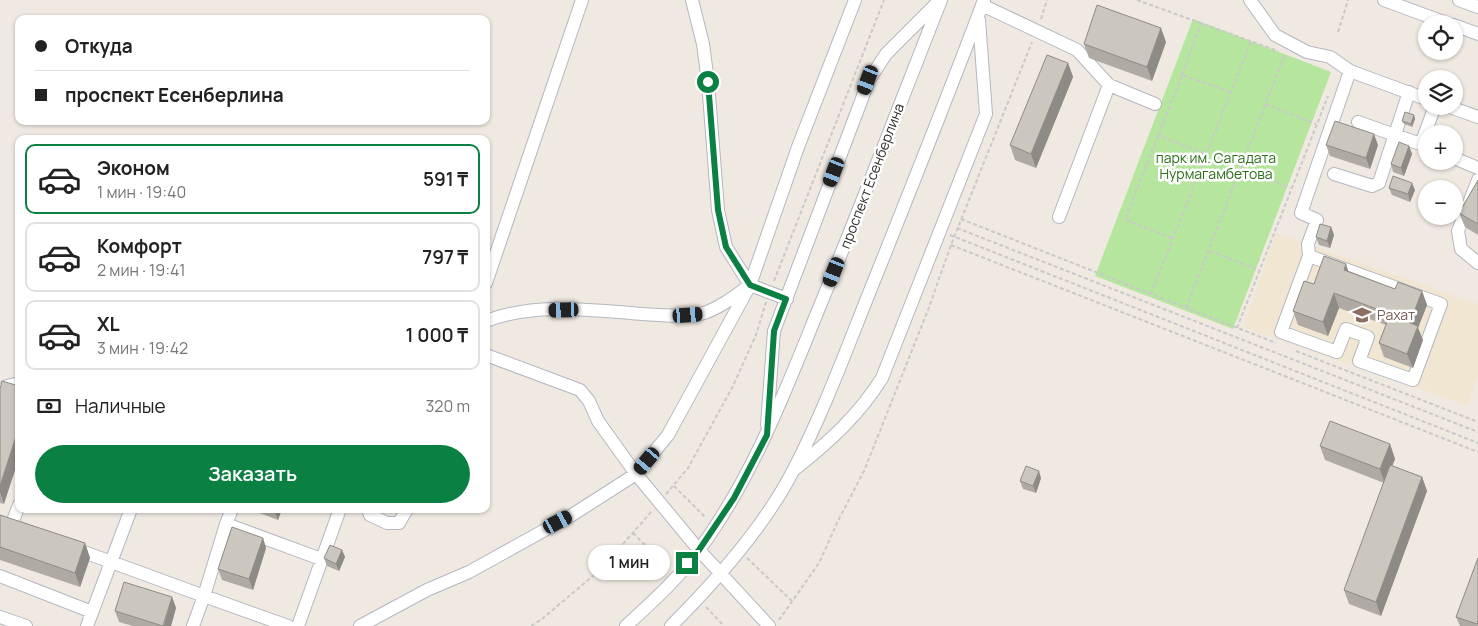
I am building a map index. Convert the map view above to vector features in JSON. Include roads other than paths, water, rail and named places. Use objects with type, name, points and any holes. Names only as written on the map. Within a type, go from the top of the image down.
[{"type":"street","points":[[490,271],[582,0]]},
{"type":"street","points":[[692,0],[703,44],[708,82],[718,210],[726,247],[750,285],[786,299]]},
{"type":"street","points":[[360,626],[427,590],[469,572],[572,515],[636,474],[668,435],[750,285],[798,147],[855,0]]},
{"type":"street","points":[[767,435],[774,331],[868,80],[886,54],[940,0]]},
{"type":"street","name":"проспект Есенберлина","points":[[626,626],[658,596],[699,550],[734,498],[767,435],[834,272],[940,0]]},
{"type":"street","points":[[1250,0],[1275,35],[1307,52],[1330,58],[1350,71],[1418,96]]},
{"type":"street","points":[[1384,0],[1425,15]]},
{"type":"street","points":[[1460,0],[1478,7]]},
{"type":"street","points":[[982,7],[1077,50],[1109,86],[1155,104]]},
{"type":"street","points":[[793,470],[825,445],[868,401],[882,378],[986,114],[982,7]]},
{"type":"street","points":[[671,626],[697,599],[756,530],[793,470],[822,409],[927,150],[982,7]]},
{"type":"street","points":[[1463,28],[1478,34]]},
{"type":"street","points":[[1309,256],[1441,304],[1413,380],[1360,361],[1368,338],[1346,329],[1338,352],[1281,332],[1309,256],[1308,244],[1317,220],[1301,213],[1350,71]]},
{"type":"street","points":[[1059,217],[1109,86]]},
{"type":"street","points":[[1334,174],[1372,186],[1379,183],[1409,92]]},
{"type":"street","points":[[1463,112],[1478,117]]},
{"type":"street","points":[[1358,122],[1418,143]]},
{"type":"street","points":[[1463,162],[1478,168]]},
{"type":"street","points":[[1478,180],[1458,232],[1461,249],[1478,263]]},
{"type":"street","points":[[490,319],[499,316],[534,311],[569,309],[672,316],[703,314],[730,300],[750,285]]},
{"type":"street","points":[[490,356],[580,390],[589,401],[598,420],[636,474],[699,550],[769,626]]},
{"type":"street","points":[[0,396],[3,388],[15,384]]},
{"type":"street","points":[[15,511],[6,524],[30,532]]},
{"type":"street","points":[[87,626],[129,513]]},
{"type":"street","points":[[193,626],[230,513]]},
{"type":"street","points":[[298,626],[338,513]]},
{"type":"street","points":[[369,513],[387,523],[400,523],[405,513]]},
{"type":"street","points":[[226,524],[321,559]]},
{"type":"street","points":[[57,542],[288,626]]},
{"type":"street","points":[[0,576],[92,612]]},
{"type":"street","points":[[0,617],[26,626]]},
{"type":"place","name":"Рахат","points":[[1362,315]]},
{"type":"park label","name":"парк им. Сагадата Нурмагамбетова","points":[[1216,166]]}]
